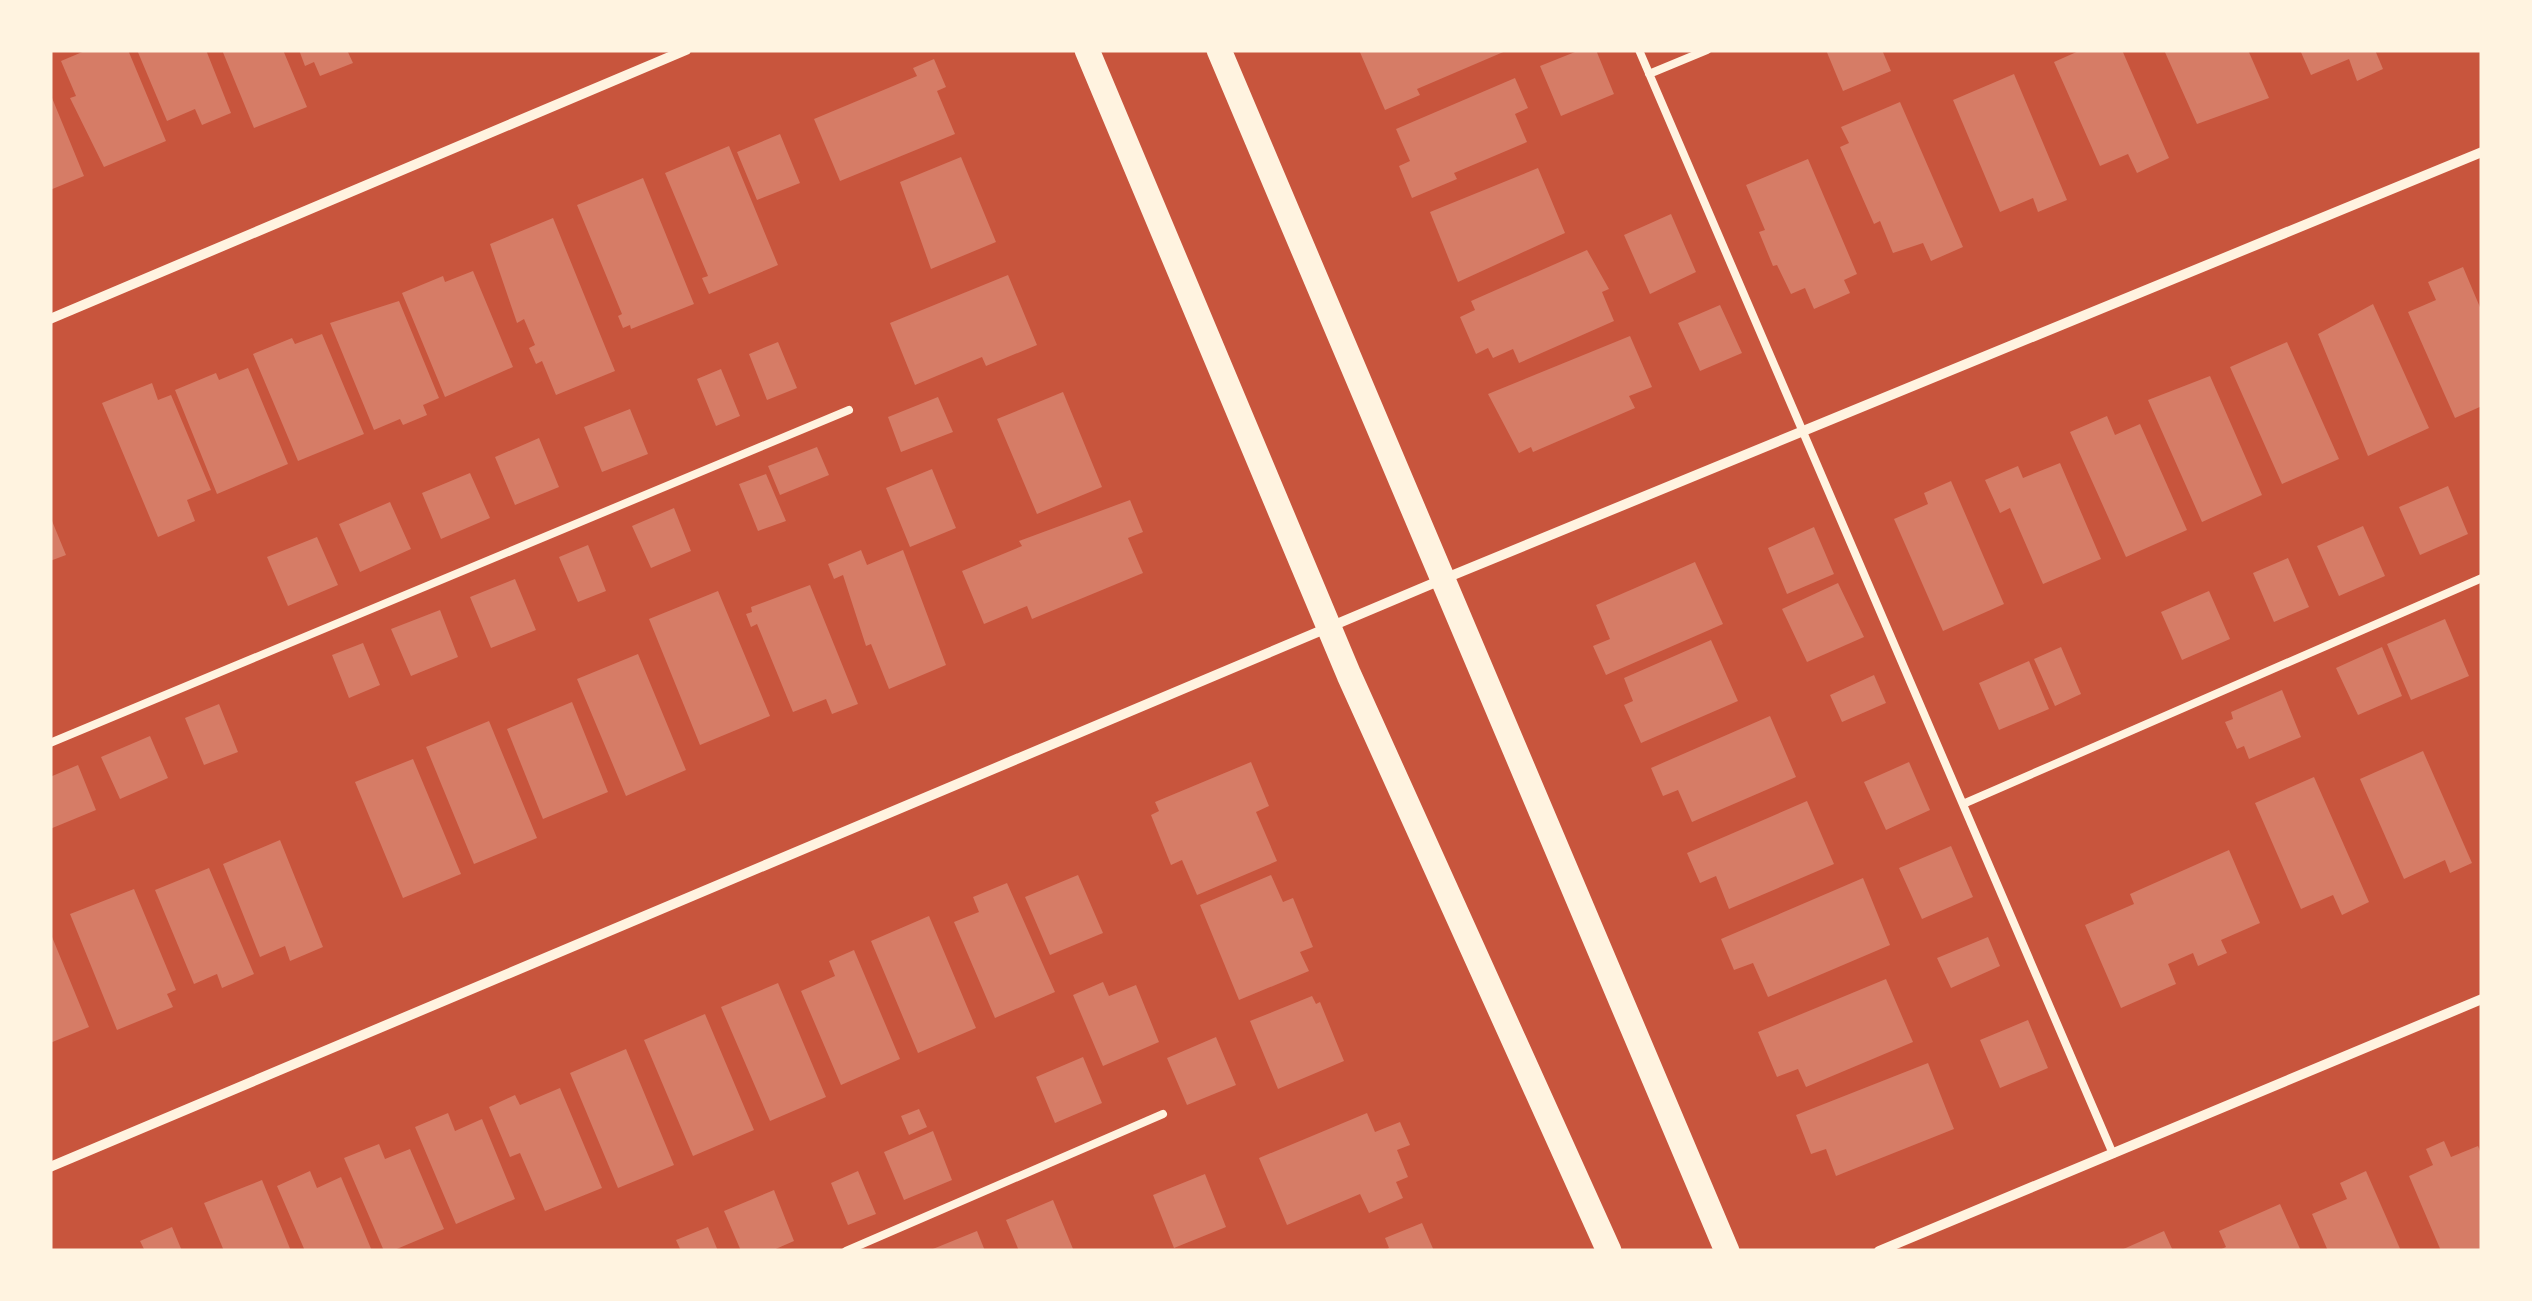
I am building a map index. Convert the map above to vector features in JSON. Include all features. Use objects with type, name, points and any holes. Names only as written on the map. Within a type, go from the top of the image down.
[{"type":"main road","points":[[1086,50],[1328,627],[1608,1251]]},
{"type":"main road","points":[[1219,50],[1727,1251]]},
{"type":"street","points":[[50,318],[686,50]]},
{"type":"street","points":[[50,1168],[1328,627],[2482,152]]},
{"type":"street","points":[[1879,1251],[2482,1000]]},
{"type":"lane","points":[[1639,50],[2112,1154]]},
{"type":"lane","points":[[1649,74],[1707,50]]},
{"type":"lane","points":[[50,743],[849,410]]},
{"type":"lane","points":[[1962,804],[2482,578]]},
{"type":"lane","points":[[846,1251],[1163,1114]]},
{"type":"building","points":[[87,50],[128,50],[166,141],[104,167],[70,98],[76,96],[61,61]]},
{"type":"building","points":[[137,50],[206,50],[231,113],[202,125],[195,109],[167,121]]},
{"type":"building","points":[[222,50],[283,50],[307,107],[254,128]]},
{"type":"building","points":[[299,50],[347,50],[353,63],[320,76],[314,62],[305,66]]},
{"type":"building","points":[[1359,50],[1508,50],[1417,89],[1420,95],[1385,110]]},
{"type":"building","points":[[1580,50],[1596,50],[1614,94],[1561,116],[1540,66]]},
{"type":"building","points":[[1826,50],[1882,50],[1891,71],[1843,91]]},
{"type":"building","points":[[2081,50],[2122,50],[2169,158],[2137,173],[2128,154],[2100,166],[2054,62]]},
{"type":"building","points":[[2164,50],[2248,50],[2269,98],[2197,124]]},
{"type":"building","points":[[2300,50],[2375,50],[2383,69],[2357,81],[2349,59],[2311,75]]},
{"type":"building","points":[[934,59],[946,87],[937,91],[955,134],[840,181],[814,119],[917,76],[913,68]]},
{"type":"building","points":[[2014,74],[2067,200],[2038,212],[2033,198],[2000,212],[1953,100]]},
{"type":"building","points":[[1515,78],[1528,108],[1515,114],[1527,142],[1454,173],[1457,179],[1412,198],[1399,166],[1410,161],[1396,129]]},
{"type":"building","points":[[50,93],[84,176],[50,190]]},
{"type":"building","points":[[1900,102],[1963,247],[1931,261],[1923,243],[1893,253],[1880,221],[1874,224],[1840,147],[1849,143],[1841,127]]},
{"type":"building","points":[[780,134],[800,183],[757,200],[737,152]]},
{"type":"building","points":[[729,146],[778,265],[709,294],[702,278],[708,276],[665,173]]},
{"type":"building","points":[[961,157],[996,242],[931,269],[900,182]]},
{"type":"building","points":[[1808,159],[1857,274],[1844,280],[1850,293],[1814,309],[1805,288],[1791,294],[1777,265],[1773,266],[1759,232],[1765,230],[1746,185]]},
{"type":"building","points":[[1538,168],[1565,233],[1458,282],[1430,212]]},
{"type":"building","points":[[643,178],[694,304],[631,329],[630,325],[623,328],[618,316],[622,314],[577,205]]},
{"type":"building","points":[[1671,214],[1696,272],[1650,294],[1624,235]]},
{"type":"building","points":[[553,218],[615,371],[556,395],[542,361],[536,364],[529,348],[535,345],[524,319],[517,323],[490,244]]},
{"type":"building","points":[[1587,250],[1609,289],[1602,292],[1614,321],[1519,363],[1513,349],[1493,358],[1488,348],[1476,354],[1460,317],[1475,310],[1471,301]]},
{"type":"building","points":[[2463,267],[2482,312],[2482,406],[2455,418],[2408,312],[2436,300],[2428,282]]},
{"type":"building","points":[[473,271],[513,367],[445,397],[402,293],[443,276],[445,282]]},
{"type":"building","points":[[1008,275],[1037,345],[986,366],[982,357],[915,385],[890,323]]},
{"type":"building","points":[[399,301],[439,398],[423,405],[427,415],[403,425],[400,419],[374,430],[330,323]]},
{"type":"building","points":[[2373,304],[2429,428],[2368,456],[2318,334]]},
{"type":"building","points":[[1720,305],[1742,353],[1700,371],[1678,323]]},
{"type":"building","points":[[322,334],[364,434],[298,461],[253,354],[292,338],[295,344]]},
{"type":"building","points":[[1630,336],[1652,387],[1629,396],[1635,408],[1533,452],[1531,447],[1519,453],[1488,394]]},
{"type":"building","points":[[778,342],[797,388],[767,400],[749,354]]},
{"type":"building","points":[[2287,342],[2339,459],[2282,484],[2230,367]]},
{"type":"building","points":[[248,368],[288,464],[217,494],[175,390],[216,373],[219,380]]},
{"type":"building","points":[[721,369],[740,416],[716,426],[697,379]]},
{"type":"building","points":[[2210,376],[2262,495],[2202,522],[2148,400]]},
{"type":"building","points":[[152,383],[158,400],[171,395],[211,490],[187,500],[195,521],[158,537],[102,403]]},
{"type":"building","points":[[1063,392],[1102,487],[1037,514],[997,419]]},
{"type":"building","points":[[938,397],[953,432],[901,452],[888,417]]},
{"type":"building","points":[[630,409],[648,454],[602,472],[584,427]]},
{"type":"building","points":[[2107,416],[2115,435],[2140,424],[2187,530],[2126,557],[2070,432]]},
{"type":"building","points":[[539,438],[559,487],[515,505],[495,457]]},
{"type":"building","points":[[817,447],[829,475],[780,495],[768,466]]},
{"type":"building","points":[[2060,463],[2101,559],[2043,584],[2010,508],[2000,513],[1985,480],[2018,466],[2023,478]]},
{"type":"building","points":[[932,469],[956,528],[910,547],[886,488]]},
{"type":"building","points":[[470,473],[490,518],[441,539],[422,493]]},
{"type":"building","points":[[766,474],[786,521],[758,531],[739,484]]},
{"type":"building","points":[[1951,481],[2004,604],[1943,631],[1894,519],[1928,504],[1924,493]]},
{"type":"building","points":[[2448,486],[2468,534],[2420,555],[2399,507]]},
{"type":"building","points":[[1130,500],[1143,532],[1128,538],[1143,573],[1032,619],[1027,606],[984,624],[962,571],[1022,546],[1019,541]]},
{"type":"building","points":[[390,502],[411,549],[360,572],[339,524]]},
{"type":"building","points":[[674,508],[691,551],[651,568],[632,526]]},
{"type":"building","points":[[50,516],[66,555],[50,561]]},
{"type":"building","points":[[2363,526],[2385,576],[2339,596],[2317,546]]},
{"type":"building","points":[[1814,527],[1834,574],[1787,594],[1768,548]]},
{"type":"building","points":[[317,537],[338,585],[288,606],[267,557]]},
{"type":"building","points":[[588,545],[606,591],[578,602],[559,557]]},
{"type":"building","points":[[861,550],[867,565],[903,550],[946,665],[889,689],[871,644],[866,646],[843,575],[834,579],[828,564]]},
{"type":"building","points":[[2288,558],[2309,607],[2274,622],[2253,573]]},
{"type":"building","points":[[1695,562],[1723,624],[1606,675],[1593,646],[1610,639],[1596,605]]},
{"type":"building","points":[[515,579],[536,630],[491,648],[470,597]]},
{"type":"building","points":[[1838,583],[1864,637],[1807,662],[1782,609]]},
{"type":"building","points":[[810,585],[858,704],[832,714],[826,699],[793,712],[757,624],[751,627],[746,614],[752,612],[751,607]]},
{"type":"building","points":[[718,591],[770,716],[700,745],[649,619]]},
{"type":"building","points":[[2209,591],[2230,639],[2182,660],[2161,612]]},
{"type":"building","points":[[440,610],[458,657],[411,676],[391,629]]},
{"type":"building","points":[[2445,619],[2469,676],[2411,700],[2387,644]]},
{"type":"building","points":[[1711,640],[1738,701],[1641,743],[1624,705],[1633,701],[1624,678]]},
{"type":"building","points":[[363,643],[380,685],[349,698],[332,655]]},
{"type":"building","points":[[2061,647],[2081,694],[2055,706],[2034,659]]},
{"type":"building","points":[[2382,647],[2402,696],[2358,715],[2336,668]]},
{"type":"building","points":[[638,654],[686,770],[626,796],[577,679]]},
{"type":"building","points":[[2029,661],[2049,709],[1999,730],[1979,683]]},
{"type":"building","points":[[1874,675],[1886,703],[1842,722],[1830,695]]},
{"type":"building","points":[[2282,690],[2301,737],[2249,759],[2244,746],[2237,749],[2225,722],[2233,719],[2231,712]]},
{"type":"building","points":[[572,702],[608,792],[543,819],[507,729]]},
{"type":"building","points":[[219,704],[238,752],[204,765],[185,718]]},
{"type":"building","points":[[1770,716],[1796,777],[1692,822],[1678,790],[1663,796],[1651,768]]},
{"type":"building","points":[[489,721],[537,838],[474,864],[426,747]]},
{"type":"building","points":[[150,736],[168,778],[120,799],[101,757]]},
{"type":"building","points":[[2423,751],[2472,863],[2450,873],[2445,860],[2404,879],[2360,779]]},
{"type":"building","points":[[413,759],[461,874],[403,898],[355,782]]},
{"type":"building","points":[[1251,762],[1269,806],[1256,812],[1277,861],[1197,895],[1182,860],[1171,865],[1151,815],[1159,811],[1155,802]]},
{"type":"building","points":[[1909,762],[1930,810],[1886,830],[1864,782]]},
{"type":"building","points":[[78,765],[96,810],[50,829],[50,777]]},
{"type":"building","points":[[2314,777],[2369,902],[2342,915],[2333,895],[2301,909],[2255,803]]},
{"type":"building","points":[[1807,801],[1834,864],[1729,909],[1716,876],[1700,883],[1687,853]]},
{"type":"building","points":[[280,840],[323,947],[290,961],[285,946],[260,957],[223,864]]},
{"type":"building","points":[[1951,846],[1973,897],[1922,919],[1899,868]]},
{"type":"building","points":[[2229,850],[2260,923],[2221,940],[2227,953],[2198,966],[2193,953],[2168,964],[2176,984],[2121,1008],[2085,925],[2134,904],[2130,894]]},
{"type":"building","points":[[209,868],[254,974],[222,988],[217,974],[194,984],[155,890]]},
{"type":"building","points":[[1078,875],[1103,933],[1050,955],[1025,897]]},
{"type":"building","points":[[1271,875],[1283,902],[1293,898],[1313,947],[1300,952],[1309,971],[1239,1000],[1200,905]]},
{"type":"building","points":[[1863,878],[1890,945],[1768,997],[1753,963],[1734,970],[1721,939]]},
{"type":"building","points":[[1007,883],[1055,992],[995,1018],[954,922],[979,912],[973,897]]},
{"type":"building","points":[[134,889],[176,990],[167,994],[173,1007],[117,1030],[70,914]]},
{"type":"building","points":[[929,916],[976,1028],[918,1053],[871,941]]},
{"type":"building","points":[[50,932],[89,1027],[50,1043]]},
{"type":"building","points":[[1988,937],[2000,966],[1951,988],[1937,958]]},
{"type":"building","points":[[854,950],[900,1059],[841,1085],[801,991],[835,976],[829,961]]},
{"type":"building","points":[[1886,979],[1913,1042],[1806,1087],[1798,1069],[1777,1077],[1758,1032]]},
{"type":"building","points":[[1103,982],[1109,996],[1136,985],[1159,1042],[1103,1066],[1073,995]]},
{"type":"building","points":[[778,983],[826,1097],[770,1121],[721,1007]]},
{"type":"building","points":[[1312,996],[1316,1004],[1320,1002],[1344,1061],[1278,1089],[1250,1021]]},
{"type":"building","points":[[705,1014],[754,1130],[693,1156],[644,1040]]},
{"type":"building","points":[[2028,1020],[2048,1068],[2000,1088],[1980,1040]]},
{"type":"building","points":[[1216,1037],[1236,1085],[1187,1105],[1167,1058]]},
{"type":"building","points":[[626,1049],[674,1165],[618,1188],[570,1073]]},
{"type":"building","points":[[1083,1057],[1102,1103],[1055,1123],[1036,1077]]},
{"type":"building","points":[[1928,1063],[1954,1129],[1836,1176],[1826,1149],[1811,1154],[1796,1115]]},
{"type":"building","points":[[560,1088],[602,1188],[545,1211],[520,1153],[510,1157],[489,1107],[515,1095],[520,1105]]},
{"type":"building","points":[[919,1109],[927,1127],[909,1135],[901,1116]]},
{"type":"building","points":[[448,1113],[455,1131],[482,1119],[515,1199],[456,1224],[415,1127]]},
{"type":"building","points":[[1367,1113],[1375,1132],[1400,1122],[1410,1145],[1397,1150],[1408,1177],[1396,1182],[1403,1198],[1369,1213],[1360,1194],[1287,1225],[1259,1158]]},
{"type":"building","points":[[933,1131],[952,1180],[904,1200],[884,1152]]},
{"type":"building","points":[[2444,1141],[2451,1157],[2478,1146],[2482,1156],[2482,1249],[2477,1251],[2441,1251],[2409,1176],[2433,1165],[2426,1149]]},
{"type":"building","points":[[379,1144],[385,1159],[410,1149],[444,1229],[392,1251],[384,1251],[344,1158]]},
{"type":"building","points":[[310,1171],[317,1188],[341,1177],[372,1251],[305,1251],[277,1186]]},
{"type":"building","points":[[858,1171],[876,1214],[848,1225],[831,1183]]},
{"type":"building","points":[[2366,1171],[2401,1251],[2328,1251],[2312,1214],[2347,1199],[2340,1183]]},
{"type":"building","points":[[1205,1174],[1226,1227],[1174,1248],[1153,1195]]},
{"type":"building","points":[[262,1180],[291,1251],[224,1251],[204,1203]]},
{"type":"building","points":[[774,1190],[794,1241],[771,1251],[741,1251],[724,1211]]},
{"type":"building","points":[[1053,1200],[1073,1249],[1019,1251],[1006,1220]]},
{"type":"building","points":[[2280,1204],[2301,1251],[2217,1251],[2226,1247],[2219,1231]]},
{"type":"building","points":[[1422,1223],[1434,1251],[1383,1251],[1389,1248],[1385,1238]]},
{"type":"building","points":[[172,1227],[182,1251],[145,1251],[140,1241]]},
{"type":"building","points":[[708,1227],[718,1251],[681,1251],[676,1240]]},
{"type":"building","points":[[977,1231],[985,1251],[928,1251]]},
{"type":"building","points":[[2164,1231],[2173,1251],[2119,1251]]}]
